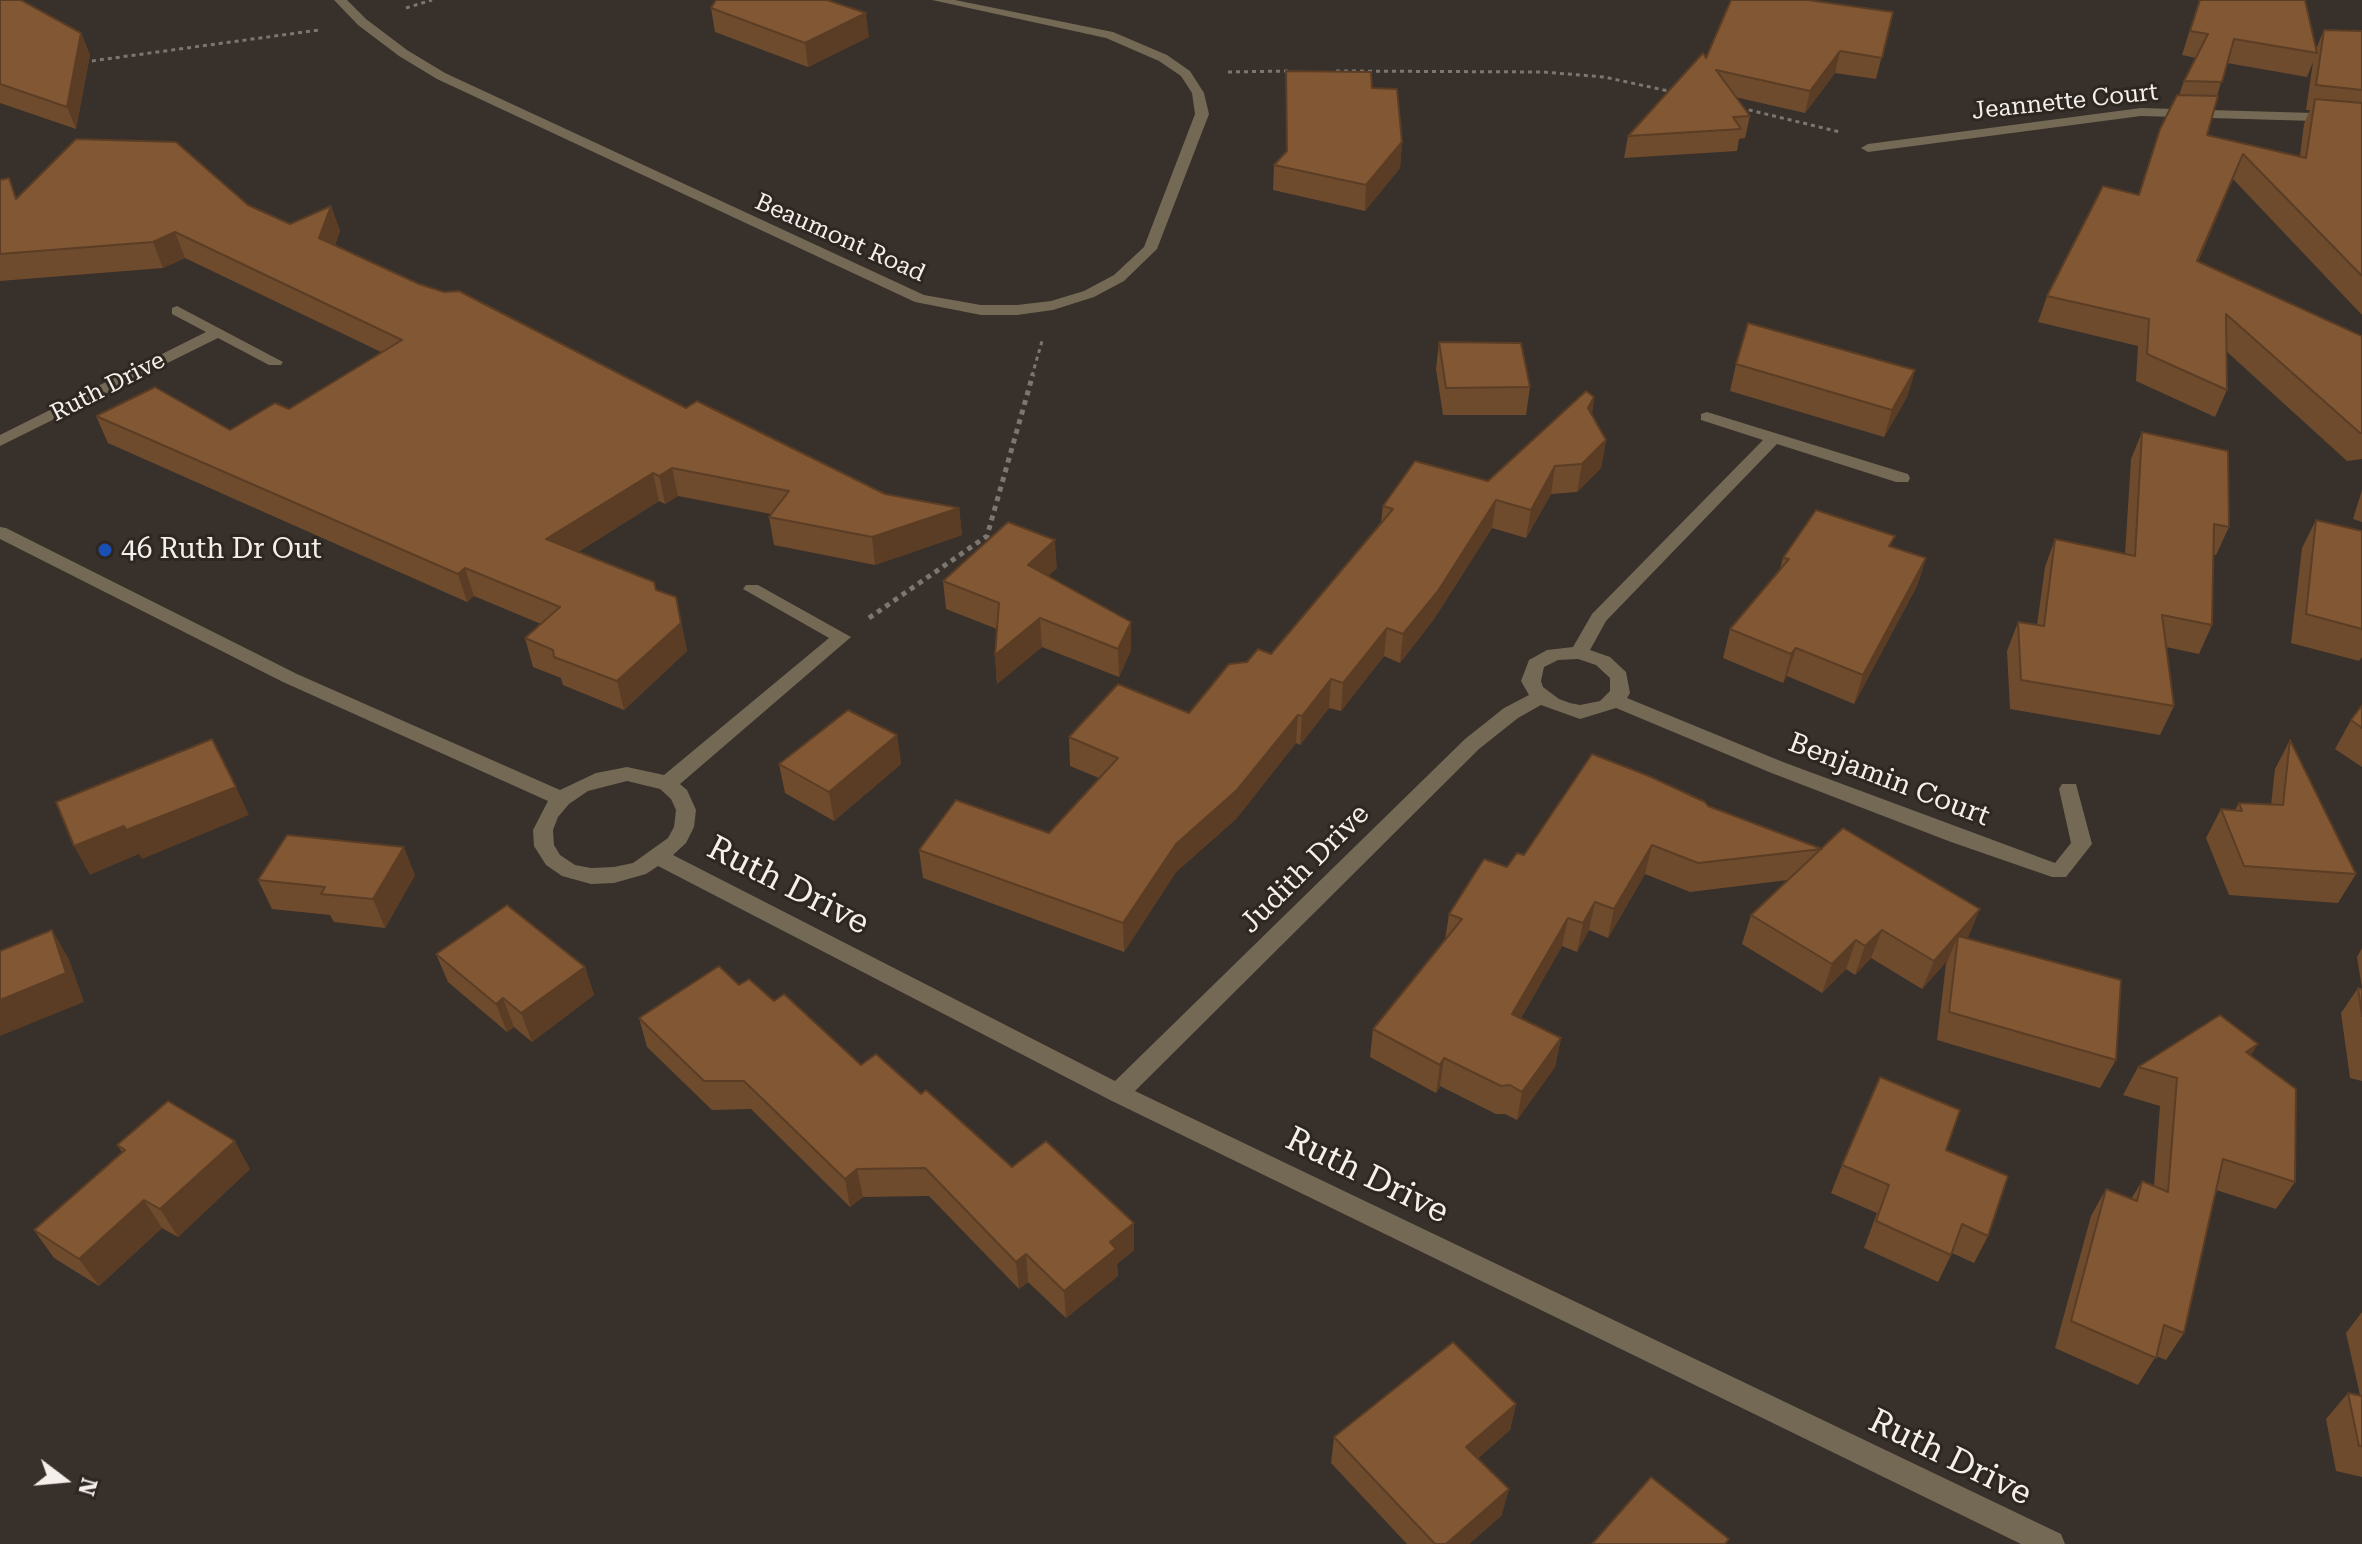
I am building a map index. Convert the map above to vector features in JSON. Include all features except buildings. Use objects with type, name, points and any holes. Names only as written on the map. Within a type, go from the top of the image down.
[{"type":"street","name":"Beaumont Road","points":[[340,0],[362,22],[403,53],[441,76],[892,288],[948,306],[1017,310],[1053,305],[1089,294],[1119,278],[1150,249],[1191,149],[1202,114],[1198,93],[1186,74],[1138,45],[1074,27],[938,0]]},
{"type":"street","name":"Jeannette Court","points":[[1868,148],[2141,112],[2314,117],[2362,123]]},
{"type":"street","name":"Ruth Drive","points":[[177,311],[275,362]]},
{"type":"street","name":"Ruth Drive","points":[[0,441],[216,333]]},
{"type":"street","points":[[1707,417],[1902,478]]},
{"type":"street","points":[[1579,653],[1598,618],[1774,438]]},
{"type":"street","points":[[0,532],[290,678],[562,799]]},
{"type":"street","points":[[667,784],[842,637],[752,589]]},
{"type":"street","points":[[1579,653],[1603,661],[1619,676],[1620,693],[1615,700],[1594,710],[1580,712],[1552,704],[1542,697],[1531,681],[1536,664],[1554,654],[1579,653]]},
{"type":"street","name":"Judith Drive","points":[[1118,1093],[1472,744],[1511,713],[1542,697]]},
{"type":"street","name":"Benjamin Court","points":[[1615,700],[1776,767],[2059,872],[2082,844],[2069,789]]},
{"type":"street","points":[[615,776],[648,777],[667,784],[680,795],[686,810],[676,843],[659,857],[639,869],[591,876],[569,871],[553,860],[544,846],[543,830],[549,814],[562,799],[581,786],[615,776]]},
{"type":"street","name":"Ruth Drive","points":[[659,857],[1118,1093],[2051,1544]]},
{"type":"path","points":[[78,63],[362,22]]},
{"type":"path","points":[[1255,71],[1303,71]]},
{"type":"path","points":[[1335,71],[1543,72],[1604,77],[1680,94]]},
{"type":"path","points":[[1741,108],[1832,128],[1868,148]]},
{"type":"path","points":[[842,637],[987,536],[1053,305]]},
{"type":"place","name":"46 Ruth Dr Out","points":[[105,550]]}]
